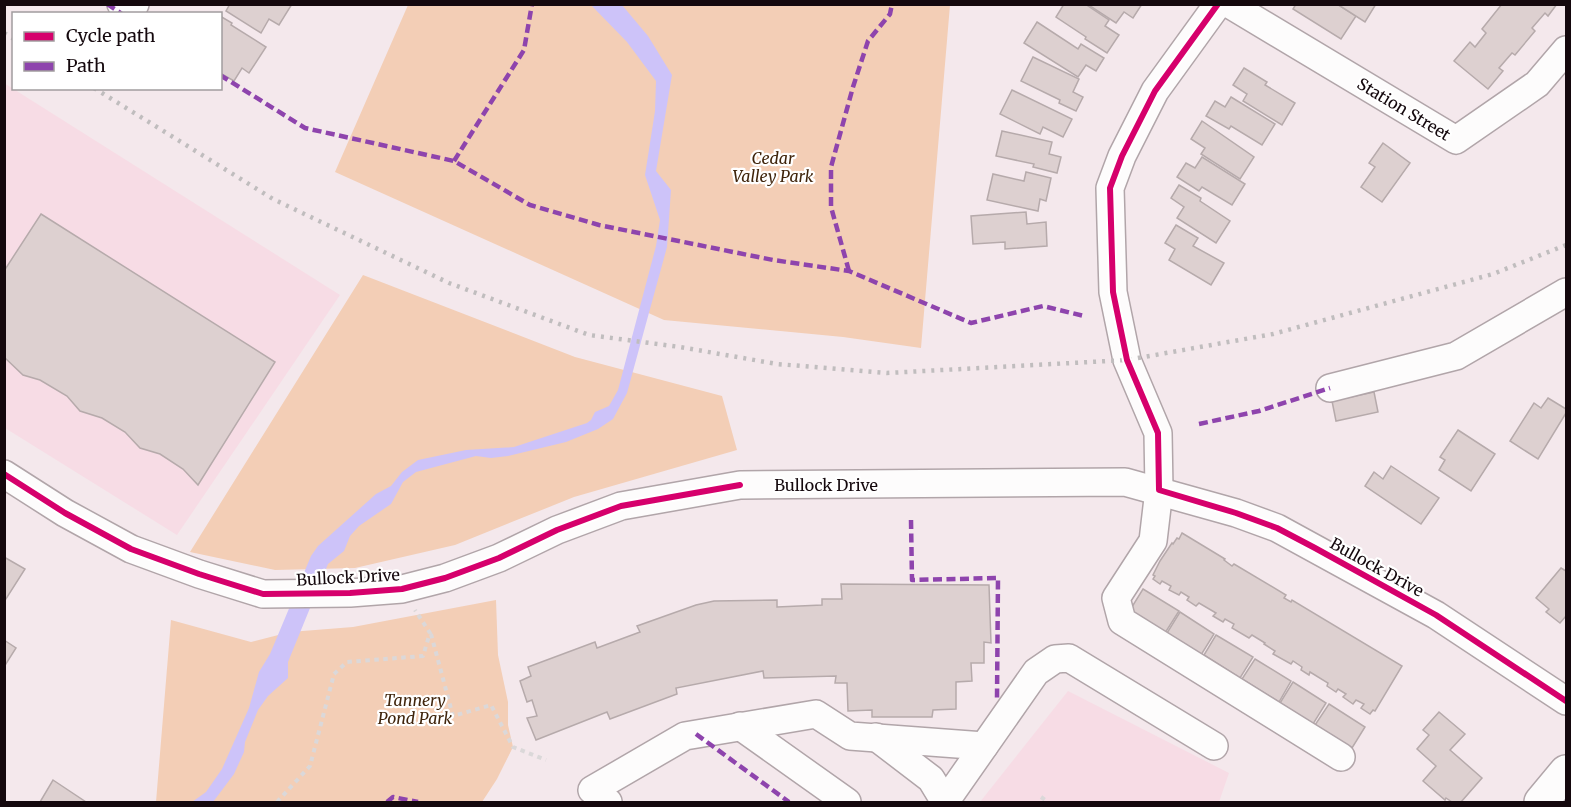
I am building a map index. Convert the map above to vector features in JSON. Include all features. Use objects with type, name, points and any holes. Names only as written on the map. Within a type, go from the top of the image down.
[{"type":"main road","points":[[1541,802],[1566,772]]},
{"type":"street","points":[[122,4],[135,4]]},
{"type":"street","points":[[1218,4],[1155,92],[1122,156],[1110,188],[1113,292],[1127,360],[1158,433],[1159,490],[1153,541],[1116,598],[1122,621],[1341,757]]},
{"type":"street","name":"Station Street","points":[[1229,4],[1456,140],[1537,84],[1566,50]]},
{"type":"street","points":[[1330,388],[1456,357],[1566,292]]},
{"type":"street","name":"Bullock Drive","points":[[4,474],[65,513],[131,549],[263,594],[350,594],[402,589],[445,578],[499,558],[556,530],[621,506],[740,486],[1125,482],[1236,513],[1276,528],[1436,615],[1566,701]]},
{"type":"street","points":[[876,737],[931,779],[945,802],[1036,672],[1055,659],[1069,658],[1214,746]]},
{"type":"street","points":[[608,802],[592,790],[685,736],[816,714],[850,736],[984,746]]},
{"type":"street","points":[[740,726],[847,802]]},
{"type":"path","points":[[402,589],[430,633],[453,716],[492,705],[513,747],[546,760]]},
{"type":"path","points":[[277,802],[309,766],[334,674],[347,662],[423,656],[430,633]]},
{"type":"path","points":[[1041,797],[1048,802]]},
{"type":"shaded area","points":[[591,5],[622,5],[648,36],[672,75],[656,171],[671,190],[667,247],[627,393],[613,419],[598,429],[566,442],[508,456],[491,458],[476,456],[416,472],[403,482],[391,504],[359,526],[350,536],[344,551],[328,564],[288,662],[288,678],[268,696],[258,710],[234,774],[213,802],[192,802],[206,792],[222,769],[249,708],[259,672],[270,654],[311,556],[318,546],[376,494],[391,486],[402,472],[418,460],[466,450],[514,447],[587,423],[595,412],[609,406],[618,390],[656,246],[660,220],[645,175],[655,111],[656,81],[627,42]]},
{"type":"shaded area","points":[[4,83],[340,295],[177,535],[5,428]]},
{"type":"shaded area","points":[[1068,691],[1229,773],[1219,802],[980,802]]},
{"type":"green space","name":"Cedar Valley Park","points":[[408,5],[950,5],[921,348],[843,337],[664,320],[335,172]]},
{"type":"green space","points":[[363,275],[575,357],[722,396],[737,450],[574,497],[455,545],[355,568],[275,570],[190,552]]},
{"type":"green space","name":"Tannery Pond Park","points":[[496,600],[498,655],[508,702],[508,725],[513,747],[482,802],[156,802],[171,620],[251,642],[290,632],[353,627]]},
{"type":"building","points":[[230,4],[292,4],[279,25],[269,19],[261,33],[226,11]]},
{"type":"building","points":[[1064,4],[1085,4],[1109,20],[1105,26],[1119,35],[1107,53],[1056,17]]},
{"type":"building","points":[[1087,4],[1142,4],[1133,18],[1124,12],[1116,23]]},
{"type":"building","points":[[1296,4],[1337,4],[1356,16],[1341,39],[1293,9]]},
{"type":"building","points":[[1337,4],[1376,4],[1365,22]]},
{"type":"building","points":[[1502,4],[1557,4],[1548,16],[1545,13],[1532,28],[1535,31],[1515,55],[1512,53],[1499,68],[1503,71],[1488,89],[1454,61],[1470,42],[1475,47],[1486,33],[1482,29]]},
{"type":"building","points":[[222,17],[266,47],[249,73],[242,68],[234,81],[222,74]]},
{"type":"building","points":[[1037,22],[1078,49],[1081,44],[1104,58],[1096,71],[1086,65],[1078,77],[1024,43]]},
{"type":"building","points":[[1033,57],[1079,79],[1073,92],[1083,97],[1076,111],[1059,103],[1060,100],[1021,81]]},
{"type":"building","points":[[1244,68],[1267,82],[1265,85],[1295,103],[1282,125],[1243,101],[1247,94],[1233,85]]},
{"type":"building","points":[[1012,90],[1072,119],[1063,137],[1043,127],[1040,134],[1000,114]]},
{"type":"building","points":[[1231,97],[1275,124],[1262,145],[1231,126],[1229,129],[1206,116],[1215,101],[1225,107]]},
{"type":"building","points":[[1202,121],[1254,157],[1240,179],[1201,154],[1205,148],[1191,139]]},
{"type":"building","points":[[1002,131],[1052,142],[1049,154],[1061,157],[1057,173],[1033,167],[1034,164],[996,156]]},
{"type":"building","points":[[1383,143],[1410,163],[1382,202],[1361,187],[1375,167],[1369,163]]},
{"type":"building","points":[[1202,157],[1245,184],[1232,205],[1202,187],[1199,191],[1177,177],[1186,163],[1195,168]]},
{"type":"building","points":[[1026,172],[1051,178],[1046,201],[1040,199],[1038,211],[987,200],[993,174],[1024,181]]},
{"type":"building","points":[[1179,185],[1201,198],[1200,201],[1230,221],[1216,243],[1177,218],[1184,207],[1171,198]]},
{"type":"building","points":[[1026,212],[1027,224],[1046,222],[1047,246],[1005,249],[1005,242],[973,244],[971,216]]},
{"type":"building","points":[[41,214],[275,362],[198,485],[183,469],[160,454],[140,448],[125,432],[102,418],[80,411],[67,396],[40,380],[23,375],[4,357],[4,271]]},
{"type":"building","points":[[1176,225],[1198,238],[1193,246],[1224,263],[1211,285],[1169,260],[1175,249],[1165,243]]},
{"type":"building","points":[[1374,392],[1378,412],[1336,421],[1332,401]]},
{"type":"building","points":[[1548,398],[1566,409],[1566,413],[1538,459],[1510,441],[1534,403],[1541,408]]},
{"type":"building","points":[[1458,430],[1495,454],[1471,491],[1439,470],[1445,460],[1440,457]]},
{"type":"building","points":[[1391,466],[1439,498],[1421,524],[1365,486],[1374,472],[1383,479]]},
{"type":"building","points":[[1182,533],[1225,559],[1232,566],[1234,564],[1286,595],[1284,598],[1291,602],[1292,600],[1402,666],[1375,711],[1373,710],[1370,714],[1361,708],[1364,704],[1356,700],[1353,704],[1343,697],[1346,694],[1338,689],[1336,692],[1327,686],[1328,683],[1310,672],[1309,675],[1301,670],[1302,667],[1293,661],[1291,664],[1273,654],[1275,651],[1265,643],[1252,635],[1249,638],[1232,628],[1234,624],[1225,619],[1223,622],[1213,616],[1216,613],[1199,603],[1196,606],[1187,600],[1189,597],[1181,592],[1179,595],[1169,590],[1171,586],[1162,581],[1160,584],[1153,579],[1160,561]]},
{"type":"building","points":[[4,557],[25,569],[4,602]]},
{"type":"building","points":[[1561,568],[1566,571],[1566,616],[1560,623],[1546,612],[1549,609],[1536,598]]},
{"type":"building","points":[[841,584],[989,585],[991,643],[984,642],[984,663],[971,663],[972,681],[956,682],[956,709],[933,710],[932,717],[872,717],[872,710],[848,711],[847,683],[835,683],[836,676],[764,678],[763,671],[676,688],[677,694],[610,719],[607,712],[536,740],[527,718],[537,716],[532,700],[527,702],[520,681],[531,676],[528,667],[595,642],[597,648],[640,632],[637,626],[696,605],[714,601],[777,600],[777,607],[822,605],[822,599],[842,599]]},
{"type":"building","points":[[1143,589],[1179,611],[1165,633],[1130,610]]},
{"type":"building","points":[[1180,612],[1214,634],[1201,655],[1167,633]]},
{"type":"building","points":[[1216,635],[1253,657],[1240,678],[1204,655]]},
{"type":"building","points":[[4,640],[16,648],[4,667]]},
{"type":"building","points":[[1255,659],[1291,681],[1279,702],[1242,679]]},
{"type":"building","points":[[1293,682],[1326,703],[1313,724],[1280,703]]},
{"type":"building","points":[[1329,704],[1365,727],[1352,748],[1315,725]]},
{"type":"building","points":[[1439,712],[1465,734],[1450,750],[1482,778],[1461,802],[1452,802],[1446,798],[1445,800],[1423,781],[1436,766],[1417,749],[1429,735],[1423,730]]},
{"type":"building","points":[[53,780],[86,802],[40,802]]},
{"type":"railway","points":[[4,33],[12,38]]},
{"type":"railway","points":[[97,90],[273,199],[449,283],[589,335],[680,347],[777,364],[887,373],[1127,360],[1273,334],[1493,274],[1566,245]]},
{"type":"marked path","points":[[107,4],[119,12]]},
{"type":"marked path","points":[[454,161],[524,50],[532,4]]},
{"type":"marked path","points":[[849,271],[831,207],[831,167],[868,41],[890,14],[892,4]]},
{"type":"marked path","points":[[222,76],[305,128],[454,161],[530,205],[599,225],[773,260],[849,271],[971,323],[1043,306],[1084,316]]},
{"type":"marked path","points":[[1199,424],[1259,411],[1330,388]]},
{"type":"marked path","points":[[911,520],[912,580],[998,578],[997,698]]},
{"type":"marked path","points":[[696,734],[789,802]]},
{"type":"marked path","points":[[387,802],[393,797],[418,802]]},
{"type":"cycle path","points":[[1218,4],[1155,91],[1122,156],[1110,188],[1113,292],[1127,360],[1158,433],[1159,490],[1277,528],[1436,615],[1566,701]]},
{"type":"cycle path","points":[[4,474],[65,513],[131,549],[263,594],[350,593],[402,589],[445,578],[499,558],[557,530],[621,506],[740,485]]}]
